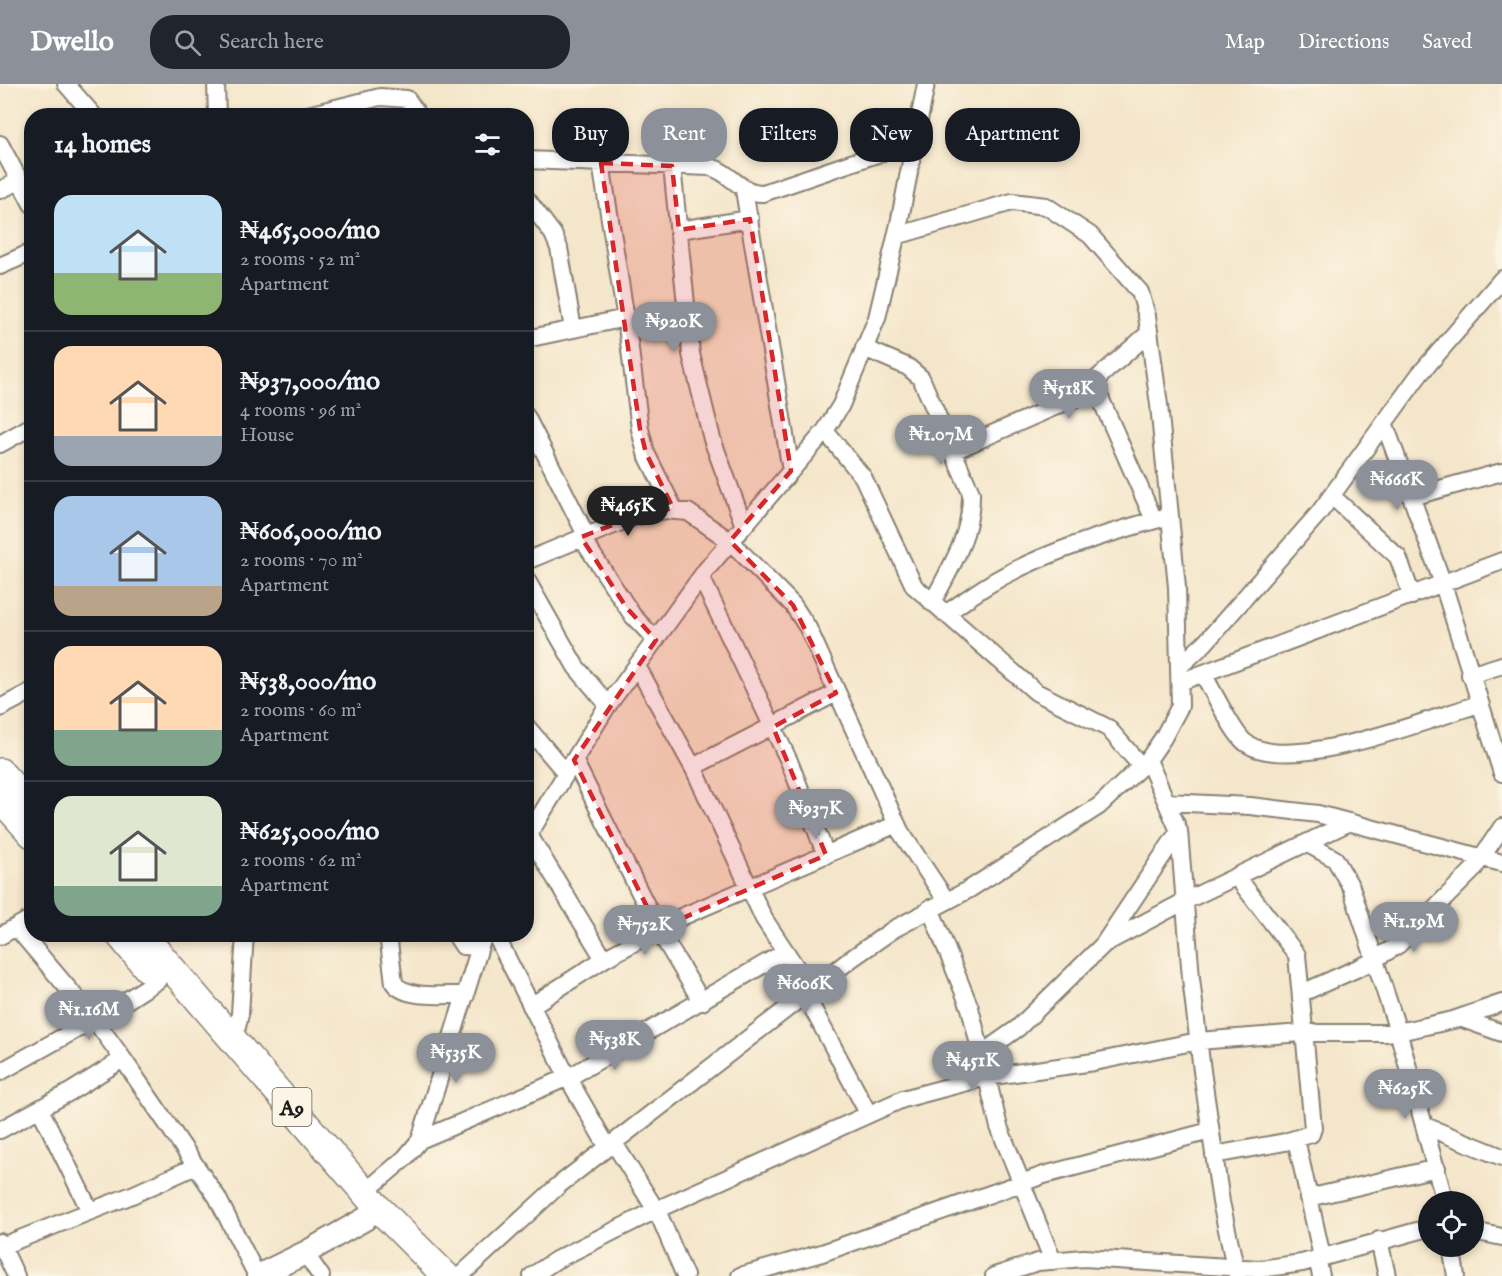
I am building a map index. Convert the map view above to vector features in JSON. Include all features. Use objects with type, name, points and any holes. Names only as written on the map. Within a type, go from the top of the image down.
[{"type":"highway","points":[[0,772],[24,798]]},
{"type":"highway","points":[[0,798],[24,825]]},
{"type":"highway","name":"A9","points":[[125,942],[365,1219],[420,1276]]},
{"type":"highway","name":"A9","points":[[149,942],[365,1192],[446,1276]]},
{"type":"main road","points":[[257,1276],[305,1254],[365,1219]]},
{"type":"street","points":[[66,84],[87,108]]},
{"type":"street","points":[[216,84],[217,108]]},
{"type":"street","points":[[921,108],[926,84]]},
{"type":"street","points":[[336,108],[380,97],[407,99],[413,108]]},
{"type":"street","points":[[0,144],[24,190]]},
{"type":"street","points":[[534,160],[721,169],[744,190],[763,193],[854,162]]},
{"type":"street","points":[[534,827],[608,705],[701,577],[825,431],[841,405],[877,318],[911,162]]},
{"type":"street","points":[[601,164],[626,318],[640,429],[646,453],[675,511]]},
{"type":"street","points":[[672,166],[692,354],[712,439],[744,526]]},
{"type":"street","points":[[0,190],[19,181]]},
{"type":"street","points":[[744,190],[791,471]]},
{"type":"street","points":[[460,1276],[559,1185],[808,992],[894,929],[968,890],[1099,806],[1144,763],[1163,738],[1180,706],[1180,674],[1162,518],[1149,333],[1140,292],[1090,235],[1046,206],[1012,202],[896,236]]},
{"type":"street","points":[[534,209],[553,234],[559,248],[573,329]]},
{"type":"street","points":[[679,230],[750,219]]},
{"type":"street","points":[[0,266],[24,256]]},
{"type":"street","points":[[1180,674],[1332,496],[1419,375],[1502,279]]},
{"type":"street","points":[[534,337],[626,318]]},
{"type":"street","points":[[953,451],[1075,398],[1094,384],[1149,333]]},
{"type":"street","points":[[864,348],[908,367],[921,378],[971,493],[972,513],[963,544],[932,603]]},
{"type":"street","points":[[1094,384],[1162,518]]},
{"type":"street","points":[[1385,425],[1443,584],[1502,773]]},
{"type":"street","points":[[0,444],[24,430]]},
{"type":"street","points":[[825,431],[863,477],[914,586],[1036,693],[1108,728],[1144,763],[1167,802],[1179,831],[1198,1041],[1210,1131],[1236,1273]]},
{"type":"street","points":[[534,433],[584,536],[633,616],[656,640]]},
{"type":"street","points":[[1411,497],[1502,472]]},
{"type":"street","points":[[1332,496],[1398,557],[1412,596]]},
{"type":"street","points":[[534,558],[633,516],[665,510],[688,512],[730,541],[793,605],[808,628],[897,824],[938,904],[970,1008],[999,1127],[1053,1261]]},
{"type":"street","points":[[945,614],[989,584],[1029,564],[1123,529],[1162,518]]},
{"type":"street","points":[[1180,674],[1203,674],[1502,561]]},
{"type":"street","points":[[701,577],[789,761],[826,855]]},
{"type":"street","points":[[534,593],[576,667],[608,705]]},
{"type":"street","points":[[1470,675],[1502,665]]},
{"type":"street","points":[[637,666],[693,767],[764,919],[808,992],[868,1113]]},
{"type":"street","points":[[1203,674],[1244,742],[1258,750],[1281,754],[1305,753],[1349,743],[1479,704]]},
{"type":"street","points":[[693,767],[836,693]]},
{"type":"street","points":[[0,708],[24,695]]},
{"type":"street","points":[[534,733],[570,766],[658,929],[702,1002]]},
{"type":"street","points":[[1167,802],[1250,806],[1318,814],[1411,837],[1479,858],[1502,862]]},
{"type":"street","points":[[1103,945],[1185,901],[1350,822]]},
{"type":"street","points":[[531,1006],[604,959],[658,929],[897,824]]},
{"type":"street","points":[[1302,993],[1375,959],[1398,945],[1473,870],[1502,826]]},
{"type":"street","points":[[981,1054],[1025,1021],[1103,945],[1179,831]]},
{"type":"street","points":[[1306,843],[1335,859],[1344,870],[1398,1032],[1442,1191]]},
{"type":"street","points":[[534,847],[604,959]]},
{"type":"street","points":[[1214,1155],[1296,1139],[1311,1134],[1313,1128],[1297,955],[1237,877]]},
{"type":"street","points":[[0,936],[24,922]]},
{"type":"street","points":[[16,927],[24,936]]},
{"type":"street","points":[[29,942],[94,1019],[123,1059],[217,1197],[257,1276]]},
{"type":"street","points":[[234,1040],[240,1014],[244,942]]},
{"type":"street","points":[[389,942],[394,982],[397,987],[408,992],[466,995]]},
{"type":"street","points":[[460,942],[463,946],[478,942]]},
{"type":"street","points":[[365,1192],[405,1158],[420,1140],[482,942]]},
{"type":"street","points":[[499,942],[568,1077],[611,1146],[656,1210],[685,1276]]},
{"type":"street","points":[[420,1140],[568,1077],[702,1002],[785,952]]},
{"type":"street","points":[[0,1072],[158,980]]},
{"type":"street","points":[[532,1276],[556,1260],[656,1210],[903,1099],[987,1077],[1103,1060],[1198,1041],[1304,1033],[1398,1032],[1460,1018],[1502,1003]]},
{"type":"street","points":[[1460,1018],[1502,1033]]},
{"type":"street","points":[[0,1130],[40,1109],[123,1059]]},
{"type":"street","points":[[40,1109],[90,1211]]},
{"type":"street","points":[[1425,1126],[1502,1157]]},
{"type":"street","points":[[740,1276],[843,1246],[1021,1184],[1210,1131]]},
{"type":"street","points":[[1296,1139],[1320,1258],[1321,1276]]},
{"type":"street","points":[[16,1276],[1,1244],[90,1211],[196,1166]]},
{"type":"street","points":[[1308,1198],[1437,1168]]},
{"type":"street","points":[[994,1276],[1053,1261],[1115,1259],[1236,1273],[1320,1258],[1418,1230]]},
{"type":"street","points":[[1484,1233],[1502,1237]]},
{"type":"street","points":[[1379,1240],[1387,1276]]},
{"type":"street","points":[[305,1254],[321,1276]]},
{"type":"street","points":[[1453,1257],[1456,1276]]},
{"type":"street","points":[[1115,1259],[1119,1276]]},
{"type":"highlighted area","points":[[601,163],[672,166],[679,230],[750,219],[791,471],[730,541],[793,605],[836,693],[773,727],[826,855],[658,929],[574,760],[656,640],[626,607],[581,537],[633,517],[673,508],[646,453],[640,429]]}]
